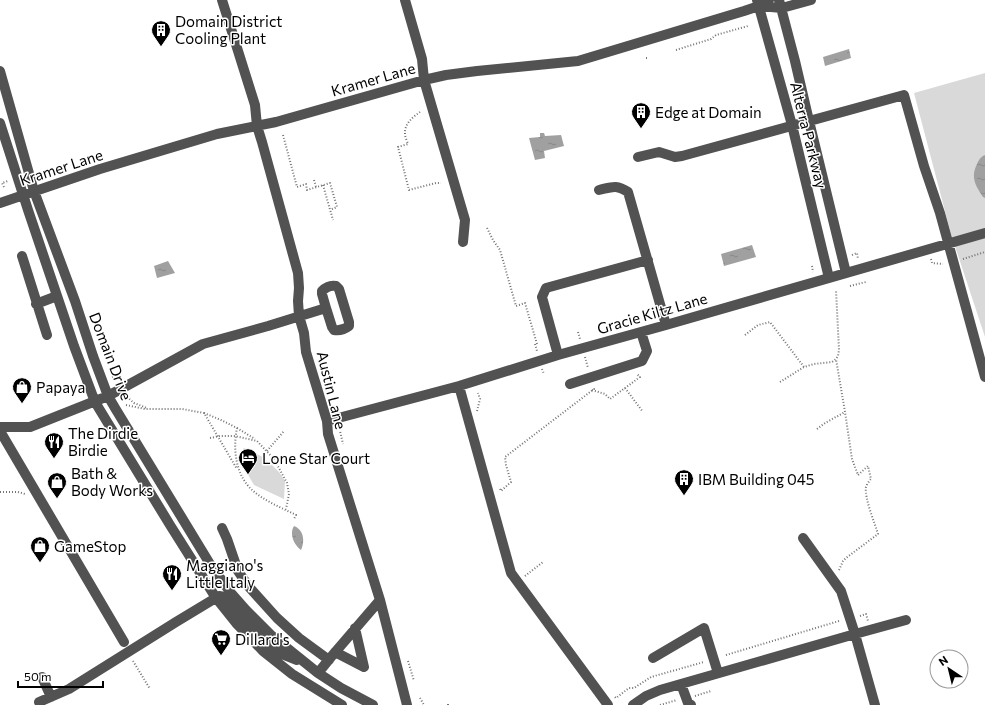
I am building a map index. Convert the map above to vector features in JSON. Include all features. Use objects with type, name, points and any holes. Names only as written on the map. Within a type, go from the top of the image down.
[{"type":"street","name":"Austin Lane","points":[[222,0],[254,105],[256,126],[264,149],[298,273],[300,288],[298,301],[299,316],[304,333],[306,352],[327,421],[328,434],[380,600],[406,705]]},
{"type":"street","points":[[405,0],[422,59],[424,80],[465,220],[463,242]]},
{"type":"street","name":"Kramer Lane","points":[[0,203],[100,169],[217,134],[314,112],[446,75],[578,61],[769,0]]},
{"type":"street","name":"Kramer Lane","points":[[758,3],[780,4],[811,0]]},
{"type":"street","name":"Alterra Parkway","points":[[758,3],[792,126],[829,278]]},
{"type":"street","name":"Alterra Parkway","points":[[780,4],[795,60],[808,121],[846,273]]},
{"type":"street","name":"Domain Drive","points":[[0,71],[34,191],[75,301],[108,396],[210,564],[231,593],[272,636],[306,664],[341,688],[373,705]]},
{"type":"street","points":[[638,157],[659,152],[675,157],[682,156],[904,95],[924,166],[940,213],[985,377]]},
{"type":"street","name":"Domain Drive","points":[[0,122],[23,195],[94,402],[216,598],[236,623],[263,651],[292,674],[342,705]]},
{"type":"street","points":[[599,190],[617,186],[628,192],[666,325]]},
{"type":"street","name":"Gracie Kiltz Lane","points":[[327,421],[459,386],[558,355],[981,234]]},
{"type":"street","points":[[22,256],[47,335]]},
{"type":"street","points":[[558,355],[542,297],[546,288],[648,260]]},
{"type":"street","points":[[36,304],[57,296]]},
{"type":"street","points":[[0,427],[30,427],[108,396],[203,344],[326,308]]},
{"type":"street","points":[[570,384],[642,360],[647,351],[641,332]]},
{"type":"street","points":[[459,386],[511,573],[608,705]]},
{"type":"street","points":[[0,431],[124,642]]},
{"type":"street","points":[[222,528],[238,571],[277,618],[299,638],[332,656],[364,667],[355,628]]},
{"type":"street","points":[[802,538],[841,591],[875,705]]},
{"type":"street","points":[[223,582],[238,571]]},
{"type":"street","points":[[39,702],[69,689],[220,596],[225,597],[265,640],[282,654],[306,664]]},
{"type":"street","points":[[318,673],[380,600]]},
{"type":"street","points":[[633,705],[646,696],[660,690],[906,620]]},
{"type":"street","points":[[653,658],[704,628],[718,673]]},
{"type":"street","points":[[42,677],[51,697]]},
{"type":"street","points":[[680,684],[688,703],[691,701]]},
{"type":"street","points":[[347,705],[353,695]]},
{"type":"path","points":[[676,50],[711,39],[716,35],[748,26]]},
{"type":"path","points":[[420,112],[411,119],[404,132],[408,144],[398,147],[410,190],[436,183],[441,184]]},
{"type":"path","points":[[283,135],[298,187],[306,184],[308,190],[330,183],[337,208],[330,210]]},
{"type":"path","points":[[314,180],[316,187]]},
{"type":"path","points":[[4,187],[2,183],[8,181]]},
{"type":"path","points":[[323,185],[333,220]]},
{"type":"path","points":[[487,228],[500,250],[516,306],[525,303],[538,354]]},
{"type":"path","points":[[960,260],[985,252]]},
{"type":"path","points":[[849,256],[857,253],[859,262]]},
{"type":"path","points":[[930,256],[932,263],[941,265],[946,264]]},
{"type":"path","points":[[850,286],[866,282]]},
{"type":"path","points":[[836,290],[839,350],[836,359],[844,412],[852,458],[858,475],[868,466],[871,479],[866,488],[866,496],[878,534],[846,558],[839,571]]},
{"type":"path","points":[[745,335],[758,325],[770,322],[804,368]]},
{"type":"path","points":[[585,356],[588,370]]},
{"type":"path","points":[[780,382],[804,368],[814,364],[832,362],[836,359]]},
{"type":"path","points":[[592,390],[606,394],[610,399],[640,377],[637,371]]},
{"type":"path","points":[[110,378],[117,376],[117,380]]},
{"type":"path","points":[[497,485],[501,491],[511,482],[504,457],[594,389],[592,382]]},
{"type":"path","points":[[625,388],[643,412]]},
{"type":"path","points":[[127,397],[134,403],[150,409]]},
{"type":"path","points":[[123,404],[135,408],[182,409],[204,413],[237,428],[257,440],[274,459],[287,483],[289,494],[286,510]]},
{"type":"path","points":[[817,429],[844,412]]},
{"type":"path","points":[[204,413],[249,488],[274,505],[296,515],[294,520]]},
{"type":"path","points":[[237,428],[235,436],[236,458],[241,475]]},
{"type":"path","points":[[267,451],[284,431]]},
{"type":"path","points":[[210,438],[218,436],[235,436],[257,440]]},
{"type":"path","points":[[0,492],[18,492],[39,497]]},
{"type":"path","points":[[860,616],[866,614],[869,624]]},
{"type":"path","points":[[726,656],[839,622]]},
{"type":"path","points":[[132,660],[150,689]]},
{"type":"path","points":[[616,698],[629,688],[634,688],[651,677],[706,661]]},
{"type":"path","points":[[691,701],[712,691]]},
{"type":"path","points":[[420,698],[424,705]]},
{"type":"path","points":[[660,705],[680,699]]},
{"type":"shaded area","points":[[985,73],[985,337],[951,234],[914,93]]},
{"type":"shaded area","points":[[244,448],[261,456],[279,472],[285,481],[284,499],[254,485],[247,473],[242,459]]},
{"type":"water","points":[[849,49],[851,58],[825,66],[823,57]]},
{"type":"water","points":[[540,133],[544,133],[545,136],[561,135],[564,146],[544,151],[545,158],[535,160],[529,138],[540,137]]},
{"type":"water","points":[[985,155],[985,198],[978,189],[974,174],[979,160]]},
{"type":"water","points":[[752,245],[756,257],[724,266],[721,254]]},
{"type":"water","points":[[168,261],[175,273],[157,278],[154,266]]},
{"type":"water","points":[[294,526],[300,530],[303,536],[301,550],[296,545],[292,536]]},
{"type":"place","name":"Domain District Cooling Plant","points":[[161,47]]},
{"type":"place","name":"Edge at Domain","points":[[641,129]]},
{"type":"place","name":"Papaya","points":[[22,404]]},
{"type":"place","name":"The Dirdie Birdie","points":[[54,459]]},
{"type":"place","name":"Lone Star Court","points":[[248,475]]},
{"type":"place","name":"IBM Building 045","points":[[684,496]]},
{"type":"place","name":"Bath & Body Works","points":[[57,499]]},
{"type":"place","name":"GameStop","points":[[40,563]]},
{"type":"place","name":"Maggiano's Little Italy","points":[[172,591]]},
{"type":"place","name":"Dillard's","points":[[221,656]]}]
